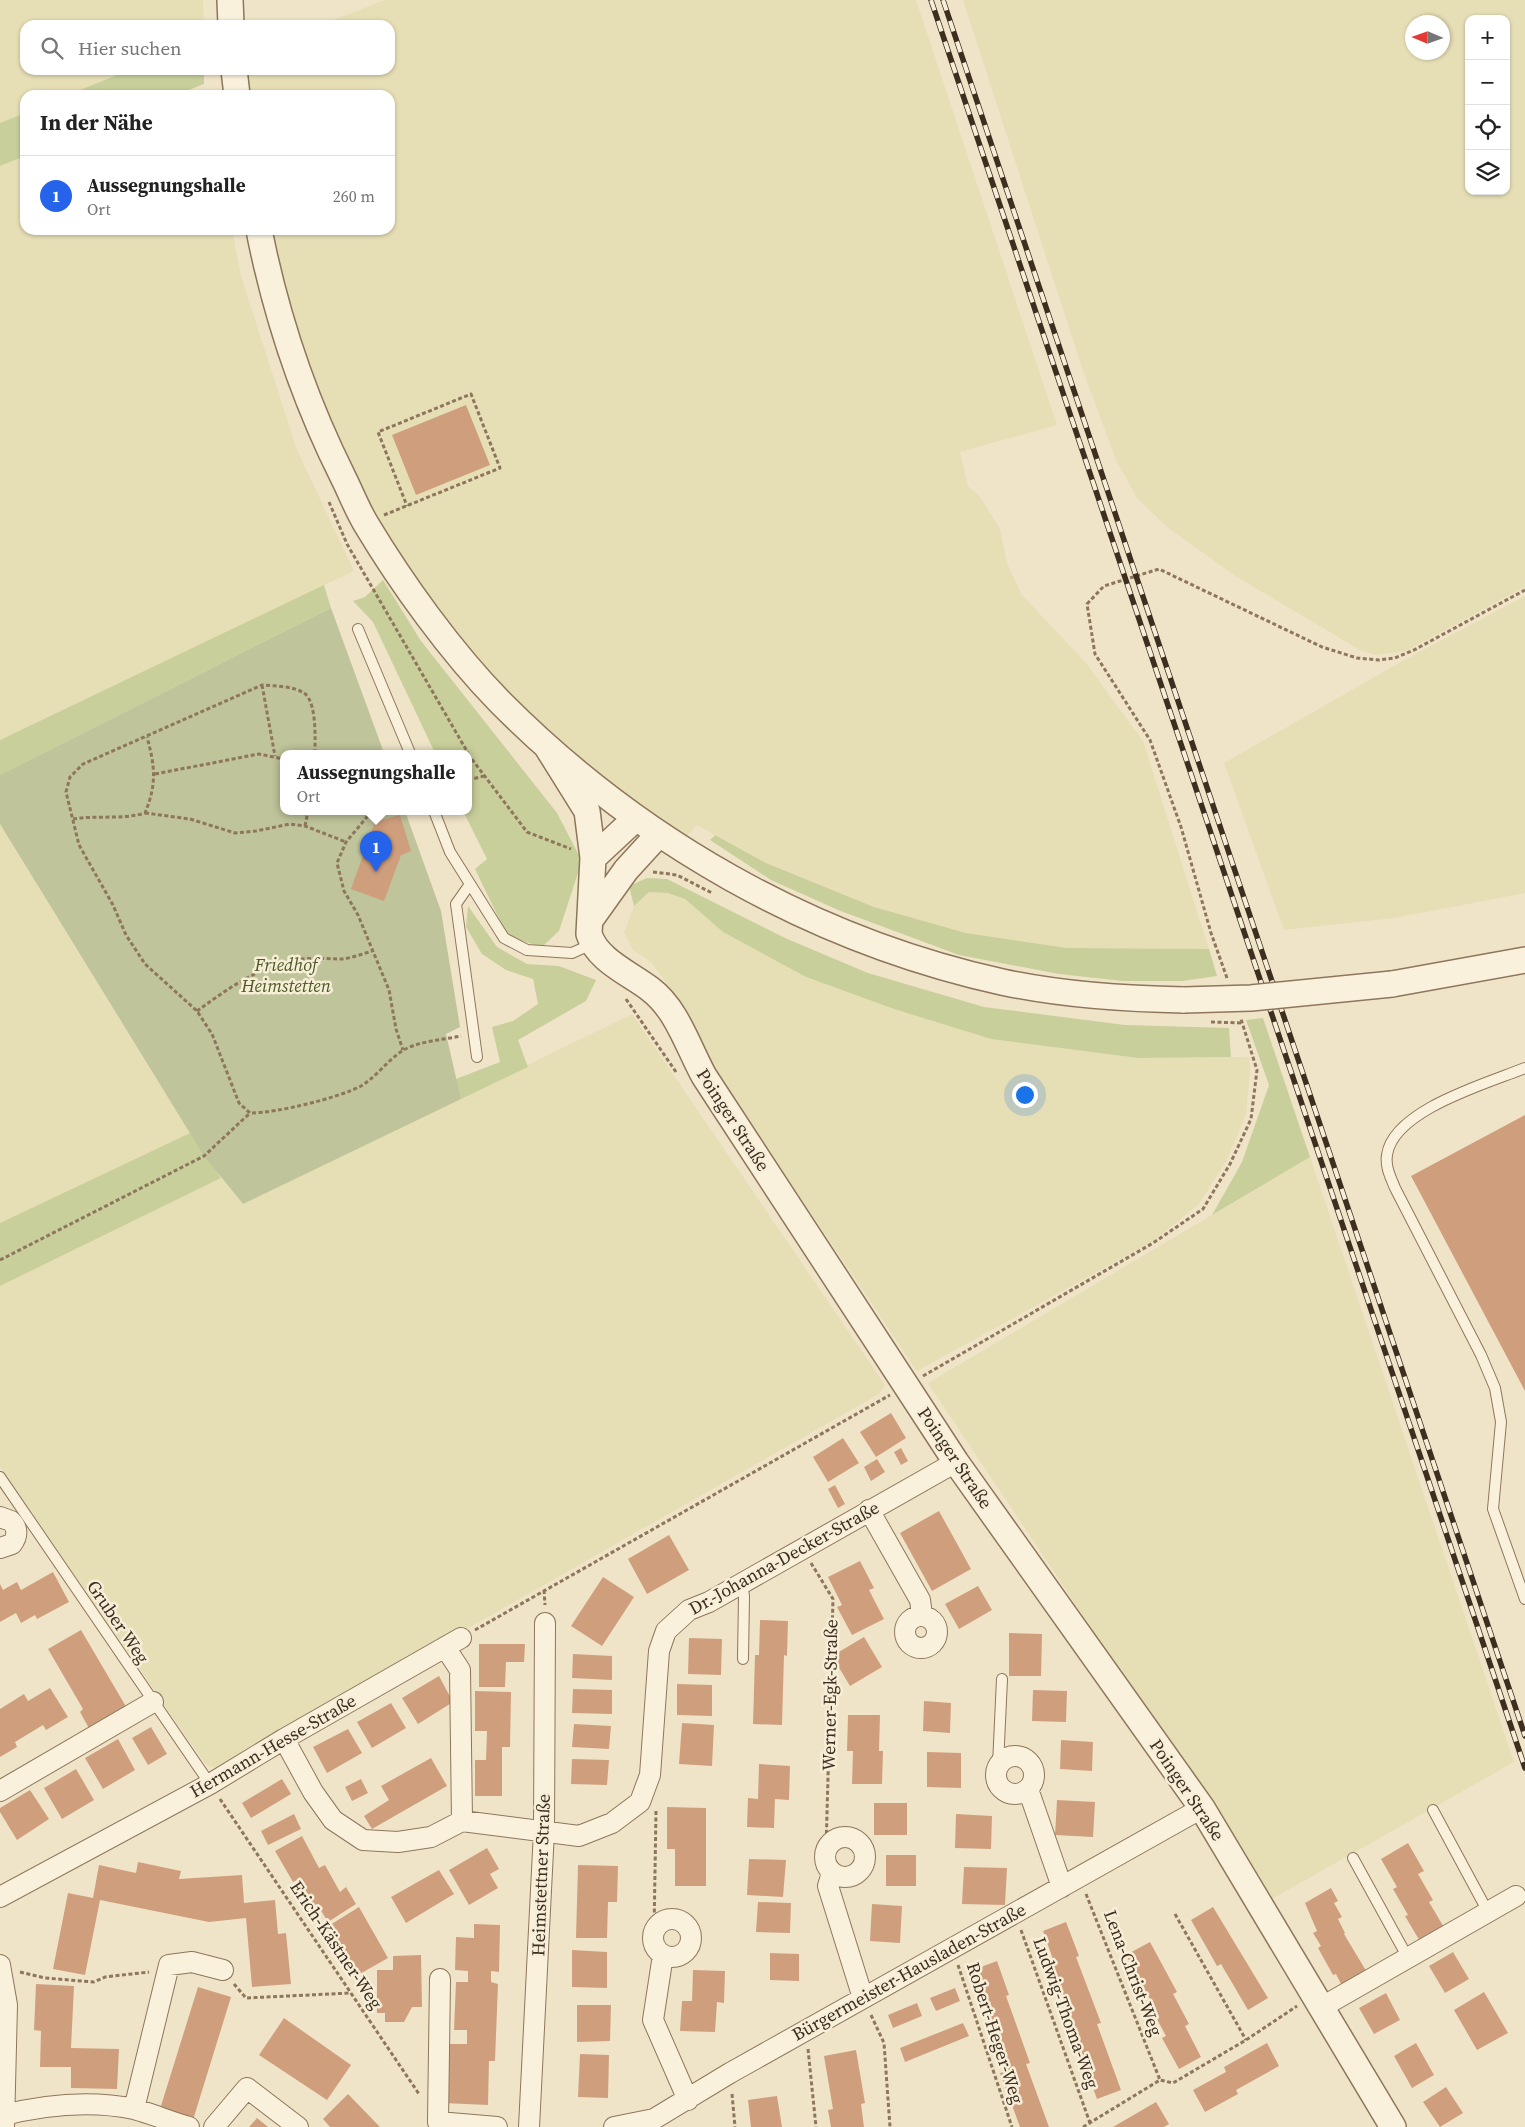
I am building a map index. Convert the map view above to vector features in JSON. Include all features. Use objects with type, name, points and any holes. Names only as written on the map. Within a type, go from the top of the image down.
[{"type":"street","points":[[230,0],[231,20]]},
{"type":"street","points":[[235,75],[237,90]]},
{"type":"street","points":[[260,235],[280,315],[301,381],[323,438],[365,523],[458,654],[499,700],[547,747],[658,835],[773,900],[831,928],[891,951],[962,972],[1050,990],[1123,998],[1184,1000],[1271,997],[1392,984],[1525,960]]},
{"type":"street","points":[[547,747],[587,811],[593,858],[589,934],[592,944]]},
{"type":"street","points":[[593,858],[636,818]]},
{"type":"street","points":[[591,919],[626,870],[658,835]]},
{"type":"street","name":"Poinger Straße","points":[[592,944],[606,958],[653,990],[674,1015],[704,1076],[902,1388],[1202,1808],[1394,2127]]},
{"type":"street","name":"Dr.-Johanna-Decker-Straße","points":[[640,1802],[650,1775],[659,1651],[666,1631],[689,1610],[708,1602],[956,1462]]},
{"type":"street","points":[[869,1510],[920,1600],[922,1615]]},
{"type":"street","points":[[0,1518],[11,1521],[17,1529],[17,1535],[12,1544],[0,1548]]},
{"type":"street","name":"Heimstettner Straße","points":[[529,2127],[544,1831],[545,1623]]},
{"type":"street","points":[[453,1642],[460,1670],[462,1821]]},
{"type":"street","name":"Hermann-Hesse-Straße","points":[[0,1897],[210,1784],[284,1738],[453,1642]]},
{"type":"street","points":[[0,1791],[153,1702]]},
{"type":"street","points":[[284,1738],[313,1792],[333,1820],[363,1840],[398,1842],[431,1837],[462,1821],[579,1836],[612,1823],[640,1802]]},
{"type":"street","points":[[1014,1756],[1027,1760],[1031,1764],[1034,1777],[1028,1789],[1017,1794],[1011,1794],[1001,1788],[996,1777],[998,1765],[1008,1757],[1014,1756]]},
{"type":"street","points":[[1028,1789],[1062,1887]]},
{"type":"street","name":"Bürgermeister-Hausladen-Straße","points":[[614,2127],[654,2119],[730,2073],[1202,1808]]},
{"type":"street","points":[[842,1837],[856,1840],[864,1850],[864,1863],[857,1874],[844,1878],[832,1873],[825,1862],[826,1849],[836,1839],[842,1837]]},
{"type":"street","points":[[832,1873],[828,1886],[864,1998]]},
{"type":"street","points":[[1318,2001],[1408,1958],[1516,1896]]},
{"type":"street","points":[[668,1919],[681,1920],[689,1929],[691,1941],[686,1951],[675,1957],[663,1955],[654,1945],[654,1932],[657,1926],[668,1919]]},
{"type":"street","points":[[663,1955],[653,2020],[688,2100]]},
{"type":"street","points":[[134,2109],[169,1964],[192,1962],[223,1970]]},
{"type":"street","points":[[0,1966],[7,2005],[2,2119],[48,2106],[83,2104],[134,2109],[189,2127]]},
{"type":"street","points":[[440,1979],[436,2124],[496,2127]]},
{"type":"street","points":[[214,2127],[247,2088],[298,2127]]},
{"type":"lane","points":[[358,629],[409,750]]},
{"type":"lane","points":[[436,815],[450,852],[504,938],[527,950],[572,953],[592,944]]},
{"type":"lane","points":[[470,884],[456,904],[477,1057]]},
{"type":"lane","points":[[1525,1068],[1440,1102],[1410,1121],[1393,1139],[1387,1155],[1387,1168],[1395,1188],[1481,1355],[1495,1388],[1501,1422],[1493,1509],[1523,1587],[1525,1599]]},
{"type":"lane","name":"Gruber Weg","points":[[0,1477],[210,1784]]},
{"type":"lane","points":[[742,1583],[744,1596],[743,1659]]},
{"type":"lane","points":[[998,1765],[1002,1679]]},
{"type":"lane","points":[[1433,1810],[1488,1912]]},
{"type":"lane","points":[[1353,1858],[1408,1958]]},
{"type":"path","points":[[365,523],[408,506],[500,468],[470,394],[378,432],[408,506]]},
{"type":"path","points":[[1230,987],[1181,827],[1150,740],[1095,654],[1087,604],[1104,586],[1159,569],[1322,647],[1358,658],[1379,660],[1396,658],[1414,650],[1525,590]]},
{"type":"path","points":[[262,685],[275,756]]},
{"type":"path","points":[[315,750],[312,702],[304,693],[287,688],[262,685],[84,764],[70,777],[66,792],[80,845],[135,949],[145,964],[197,1011],[212,1034],[239,1103],[250,1113],[264,1113],[330,1097],[361,1085],[403,1050],[428,1042],[474,1033]]},
{"type":"path","points":[[145,813],[151,799],[155,774],[148,737]]},
{"type":"path","points":[[155,774],[235,757],[260,754],[280,758]]},
{"type":"path","points":[[472,760],[484,776],[472,779]]},
{"type":"path","points":[[73,819],[92,816],[134,816],[145,813],[190,819],[235,833],[290,824],[305,826],[346,842]]},
{"type":"path","points":[[305,826],[307,815]]},
{"type":"path","points":[[369,815],[346,842],[337,863],[344,891],[358,915],[389,990],[396,1029],[403,1050]]},
{"type":"path","points":[[197,1011],[225,991],[254,975],[286,963],[295,960],[344,959],[372,951]]},
{"type":"path","points":[[453,1642],[902,1388],[1153,1243],[1203,1209],[1230,1164],[1251,1119],[1258,1070],[1240,1014]]},
{"type":"path","points":[[0,1260],[204,1156],[250,1113]]},
{"type":"path","name":"Werner-Egk-Straße","points":[[802,1548],[833,1599],[826,1849]]},
{"type":"path","name":"Erich-Kästner-Weg","points":[[210,1784],[351,1992],[436,2124]]},
{"type":"path","points":[[640,1802],[657,1811],[654,1932]]},
{"type":"path","name":"Lena-Christ-Weg","points":[[1080,1877],[1160,2080]]},
{"type":"path","name":"Ludwig-Thoma-Weg","points":[[1015,1913],[1090,2122]]},
{"type":"path","points":[[1176,1914],[1246,2040]]},
{"type":"path","name":"Robert-Heger-Weg","points":[[953,1948],[1012,2127]]},
{"type":"path","points":[[0,1966],[45,1978],[94,1982],[105,1977],[150,1972],[167,1975]]},
{"type":"path","points":[[223,1970],[246,1998],[351,1992]]},
{"type":"path","points":[[864,1998],[884,2043],[890,2127]]},
{"type":"path","points":[[1083,2127],[1160,2080],[1172,2083],[1318,2001]]},
{"type":"path","points":[[804,2032],[811,2062],[816,2127]]},
{"type":"path","points":[[730,2073],[735,2127]]},
{"type":"shaded area","points":[[0,0],[203,0],[204,20],[20,20],[20,75],[117,75],[80,90],[20,90],[20,115],[0,123]]},
{"type":"shaded area","points":[[385,0],[916,0],[1057,425],[960,452],[968,486],[980,497],[1000,529],[1007,563],[1022,595],[1086,663],[1143,741],[1209,949],[1067,948],[966,933],[874,907],[766,863],[697,825],[685,838],[599,778],[464,653],[381,528],[311,382],[270,235],[395,235],[395,90],[247,90],[246,75],[395,75],[395,20],[334,20]]},
{"type":"shaded area","points":[[963,0],[1525,0],[1525,587],[1406,651],[1376,655],[1360,650],[1237,577],[1167,527],[1137,498],[1116,460],[1082,368]]},
{"type":"shaded area","points":[[20,158],[20,235],[233,235],[241,276],[297,450],[354,571],[0,740],[0,166]]},
{"type":"shaded area","points":[[1525,596],[1525,893],[1394,918],[1284,930],[1224,763],[1406,659]]},
{"type":"shaded area","points":[[0,824],[190,1133],[0,1223]]},
{"type":"shaded area","points":[[649,892],[668,893],[685,899],[723,932],[806,977],[894,1009],[991,1039],[1138,1058],[1249,1057],[1250,1071],[1246,1114],[1227,1160],[1199,1204],[1155,1240],[917,1371],[711,1064],[672,991],[651,962],[634,951],[624,933],[634,906]]},
{"type":"shaded area","points":[[632,1014],[885,1385],[879,1394],[356,1692],[216,1768],[206,1765],[0,1467],[0,1286],[221,1178],[243,1204]]},
{"type":"shaded area","points":[[1310,1157],[1514,1762],[1272,1899],[928,1383]]},
{"type":"green space","points":[[117,75],[204,75],[204,84],[189,90],[80,90]]},
{"type":"green space","points":[[20,115],[20,158],[0,166],[0,123]]},
{"type":"green space","points":[[383,580],[421,641],[557,813],[582,861],[559,931],[542,947],[516,939],[505,931],[475,869],[487,859],[465,815],[472,815],[472,750],[434,750],[373,622],[353,601],[365,597]]},
{"type":"green space","points":[[324,585],[331,608],[0,775],[0,740]]},
{"type":"green space","name":"Friedhof Heimstetten","points":[[331,608],[383,750],[280,750],[280,815],[406,815],[441,911],[460,1027],[446,1034],[461,1099],[243,1204],[204,1156],[0,824],[0,775]]},
{"type":"green space","points":[[715,835],[766,863],[874,907],[966,933],[1067,948],[1209,949],[1217,976],[1183,981],[1122,981],[1059,974],[959,955],[838,910],[771,880],[710,840]]},
{"type":"green space","points":[[647,878],[667,879],[785,938],[868,973],[984,1007],[1125,1025],[1229,1028],[1231,1057],[1138,1058],[991,1039],[894,1009],[806,977],[723,932],[685,899],[668,893],[649,892],[634,906],[629,886]]},
{"type":"green space","points":[[468,906],[497,947],[527,964],[559,966],[596,980],[586,1001],[518,1040],[528,1067],[461,1099],[456,1079],[500,1062],[492,1027],[513,1021],[538,1004],[533,979],[506,970],[482,954],[466,927]]},
{"type":"green space","points":[[1263,1018],[1310,1157],[1212,1215],[1242,1162],[1269,1085],[1246,1020]]},
{"type":"green space","points":[[190,1133],[221,1178],[0,1286],[0,1223]]},
{"type":"building","points":[[466,405],[490,465],[416,495],[392,435]]},
{"type":"building","points":[[400,815],[411,851],[401,855],[384,901],[351,889],[375,822]]},
{"type":"building","points":[[1525,1115],[1525,1391],[1411,1176]]},
{"type":"building","points":[[891,1413],[906,1438],[876,1457],[860,1432]]},
{"type":"building","points":[[843,1438],[859,1463],[828,1482],[813,1457]]},
{"type":"building","points":[[901,1448],[908,1461],[901,1465],[894,1452]]},
{"type":"building","points":[[877,1459],[885,1472],[871,1481],[864,1467]]},
{"type":"building","points":[[835,1485],[845,1504],[838,1508],[828,1489]]},
{"type":"building","points":[[939,1511],[971,1569],[932,1591],[900,1533]]},
{"type":"building","points":[[669,1535],[689,1570],[647,1594],[628,1559]]},
{"type":"building","points":[[860,1561],[874,1588],[869,1590],[884,1619],[852,1635],[837,1607],[842,1605],[828,1577]]},
{"type":"building","points":[[53,1572],[69,1602],[37,1619],[35,1615],[21,1623],[16,1613],[0,1622],[0,1584],[3,1590],[17,1582],[21,1590]]},
{"type":"building","points":[[603,1577],[634,1597],[602,1646],[571,1626]]},
{"type":"building","points":[[978,1586],[992,1610],[959,1629],[945,1604]]},
{"type":"building","points":[[760,1620],[788,1621],[787,1656],[784,1655],[782,1725],[753,1724],[755,1655],[759,1655]]},
{"type":"building","points":[[81,1630],[128,1710],[91,1732],[80,1712],[83,1709],[48,1649]]},
{"type":"building","points":[[1009,1633],[1042,1634],[1041,1676],[1009,1676]]},
{"type":"building","points":[[864,1637],[882,1667],[850,1686],[832,1656]]},
{"type":"building","points":[[689,1638],[722,1639],[721,1675],[688,1674]]},
{"type":"building","points":[[479,1644],[525,1644],[524,1662],[506,1662],[505,1687],[479,1687]]},
{"type":"building","points":[[573,1654],[612,1656],[612,1680],[572,1678]]},
{"type":"building","points":[[439,1676],[453,1702],[418,1724],[402,1698]]},
{"type":"building","points":[[677,1684],[712,1685],[712,1716],[677,1715]]},
{"type":"building","points":[[50,1688],[68,1717],[46,1730],[43,1725],[15,1742],[17,1747],[0,1757],[0,1709],[24,1694],[28,1701]]},
{"type":"building","points":[[573,1689],[612,1690],[612,1714],[572,1713]]},
{"type":"building","points":[[1033,1690],[1067,1691],[1066,1722],[1032,1721]]},
{"type":"building","points":[[475,1691],[511,1692],[510,1747],[502,1747],[502,1796],[475,1796],[475,1760],[486,1760],[487,1731],[475,1731]]},
{"type":"building","points":[[924,1701],[951,1703],[950,1733],[923,1731]]},
{"type":"building","points":[[391,1703],[406,1728],[372,1748],[357,1722]]},
{"type":"building","points":[[848,1715],[880,1715],[879,1751],[883,1751],[882,1784],[852,1784],[853,1751],[847,1751]]},
{"type":"building","points":[[682,1723],[714,1725],[712,1766],[679,1764]]},
{"type":"building","points":[[574,1724],[611,1726],[609,1749],[572,1747]]},
{"type":"building","points":[[151,1727],[167,1754],[148,1765],[132,1738]]},
{"type":"building","points":[[348,1729],[362,1753],[327,1773],[313,1747]]},
{"type":"building","points":[[118,1739],[135,1770],[103,1789],[85,1758]]},
{"type":"building","points":[[1061,1740],[1093,1742],[1092,1771],[1060,1769]]},
{"type":"building","points":[[927,1752],[961,1753],[961,1788],[927,1787]]},
{"type":"building","points":[[431,1758],[447,1786],[372,1829],[364,1816],[389,1800],[381,1786]]},
{"type":"building","points":[[572,1759],[609,1760],[607,1785],[571,1784]]},
{"type":"building","points":[[759,1764],[790,1766],[789,1800],[775,1799],[774,1828],[747,1827],[748,1798],[758,1799]]},
{"type":"building","points":[[76,1769],[94,1800],[62,1819],[44,1788]]},
{"type":"building","points":[[282,1779],[291,1794],[251,1818],[242,1803]]},
{"type":"building","points":[[361,1779],[368,1793],[352,1801],[345,1787]]},
{"type":"building","points":[[30,1790],[49,1819],[17,1840],[0,1812],[0,1808]]},
{"type":"building","points":[[1057,1800],[1095,1802],[1093,1837],[1055,1835]]},
{"type":"building","points":[[874,1803],[907,1803],[907,1835],[874,1835]]},
{"type":"building","points":[[667,1807],[706,1808],[706,1886],[675,1886],[675,1849],[667,1849]]},
{"type":"building","points":[[294,1814],[301,1829],[268,1845],[261,1831]]},
{"type":"building","points":[[956,1814],[992,1816],[991,1849],[955,1848]]},
{"type":"building","points":[[302,1836],[319,1868],[325,1865],[340,1892],[346,1887],[356,1904],[328,1922],[317,1904],[314,1906],[299,1879],[293,1882],[275,1851]]},
{"type":"building","points":[[1408,1843],[1424,1871],[1418,1874],[1433,1900],[1429,1902],[1445,1929],[1421,1943],[1405,1916],[1408,1915],[1393,1889],[1397,1887],[1381,1859]]},
{"type":"building","points":[[487,1848],[499,1869],[490,1874],[498,1888],[469,1905],[449,1870]]},
{"type":"building","points":[[886,1855],[916,1855],[916,1886],[886,1886]]},
{"type":"building","points":[[749,1859],[786,1860],[783,1897],[747,1895]]},
{"type":"building","points":[[138,1862],[181,1871],[179,1879],[242,1875],[244,1903],[275,1900],[278,1934],[286,1933],[291,1984],[252,1987],[246,1918],[209,1922],[100,1900],[85,1975],[53,1969],[68,1893],[93,1898],[99,1865],[136,1873]]},
{"type":"building","points":[[578,1865],[618,1866],[617,1902],[608,1902],[607,1938],[576,1938]]},
{"type":"building","points":[[964,1867],[1007,1868],[1005,1905],[962,1904]]},
{"type":"building","points":[[439,1870],[454,1894],[406,1923],[391,1897]]},
{"type":"building","points":[[1331,1888],[1338,1901],[1334,1903],[1342,1917],[1338,1919],[1344,1934],[1368,1974],[1343,1988],[1336,1974],[1333,1975],[1318,1948],[1321,1946],[1313,1933],[1317,1931],[1305,1903]]},
{"type":"building","points":[[758,1902],[791,1903],[790,1933],[756,1932]]},
{"type":"building","points":[[872,1904],[902,1906],[900,1943],[870,1941]]},
{"type":"building","points":[[359,1907],[388,1958],[358,1975],[330,1925]]},
{"type":"building","points":[[1213,1907],[1268,1998],[1248,2010],[1221,1964],[1217,1966],[1191,1920]]},
{"type":"building","points":[[1066,1922],[1079,1956],[1076,1957],[1101,2023],[1097,2024],[1121,2090],[1097,2099],[1073,2033],[1077,2032],[1053,1966],[1055,1965],[1043,1931]]},
{"type":"building","points":[[474,1924],[500,1925],[499,1972],[491,1971],[491,1982],[498,1984],[495,2061],[489,2061],[488,2105],[443,2103],[445,2044],[467,2044],[467,2030],[454,2030],[456,1982],[468,1982],[468,1971],[455,1970],[456,1937],[474,1938]]},
{"type":"building","points":[[1150,1942],[1177,1992],[1173,1994],[1189,2024],[1185,2026],[1201,2057],[1179,2069],[1162,2038],[1166,2036],[1150,2006],[1153,2005],[1126,1955]]},
{"type":"building","points":[[572,1950],[607,1952],[607,1988],[572,1987]]},
{"type":"building","points":[[1453,1952],[1469,1979],[1445,1993],[1429,1966]]},
{"type":"building","points":[[770,1953],[799,1954],[799,1981],[770,1980]]},
{"type":"building","points":[[421,1955],[422,2007],[412,2007],[404,2022],[385,2022],[385,2013],[377,2013],[377,1970],[393,1970],[393,1956]]},
{"type":"building","points":[[997,1961],[1009,1995],[1006,1996],[1030,2063],[1026,2064],[1049,2127],[1020,2127],[1000,2073],[1007,2071],[973,1970]]},
{"type":"building","points":[[693,1970],[725,1971],[724,2003],[717,2002],[715,2032],[680,2031],[682,2001],[692,2001]]},
{"type":"building","points":[[36,1984],[74,1986],[71,2048],[119,2049],[117,2089],[71,2088],[71,2067],[40,2067],[41,2031],[34,2030]]},
{"type":"building","points":[[198,1987],[231,1997],[193,2120],[160,2109]]},
{"type":"building","points":[[955,1988],[960,2001],[936,2011],[930,1998]]},
{"type":"building","points":[[1484,1992],[1508,2033],[1477,2050],[1454,2010]]},
{"type":"building","points":[[1386,1993],[1400,2020],[1374,2034],[1359,2008]]},
{"type":"building","points":[[917,2003],[922,2016],[893,2028],[888,2015]]},
{"type":"building","points":[[577,2005],[611,2005],[610,2041],[577,2042]]},
{"type":"building","points":[[284,2018],[351,2065],[327,2100],[259,2055]]},
{"type":"building","points":[[963,2023],[969,2036],[905,2062],[900,2048]]},
{"type":"building","points":[[1267,2043],[1279,2066],[1236,2090],[1238,2094],[1205,2112],[1193,2090],[1226,2072],[1224,2067]]},
{"type":"building","points":[[1416,2043],[1434,2075],[1412,2088],[1394,2056]]},
{"type":"building","points":[[856,2050],[865,2103],[861,2104],[864,2127],[831,2127],[828,2110],[833,2109],[824,2056]]},
{"type":"building","points":[[580,2054],[609,2055],[608,2098],[578,2097]]},
{"type":"building","points":[[1446,2087],[1463,2113],[1440,2127],[1423,2102]]},
{"type":"building","points":[[348,2094],[380,2127],[330,2127],[323,2119]]},
{"type":"building","points":[[777,2096],[782,2127],[751,2127],[748,2100]]},
{"type":"building","points":[[1156,2102],[1169,2124],[1164,2127],[1113,2127]]},
{"type":"building","points":[[257,2118],[268,2127],[249,2127]]},
{"type":"railway","points":[[931,0],[1525,1768]]},
{"type":"railway","points":[[943,0],[1525,1736]]},
{"type":"place","name":"Aussegnungshalle","points":[[376,872]]}]
